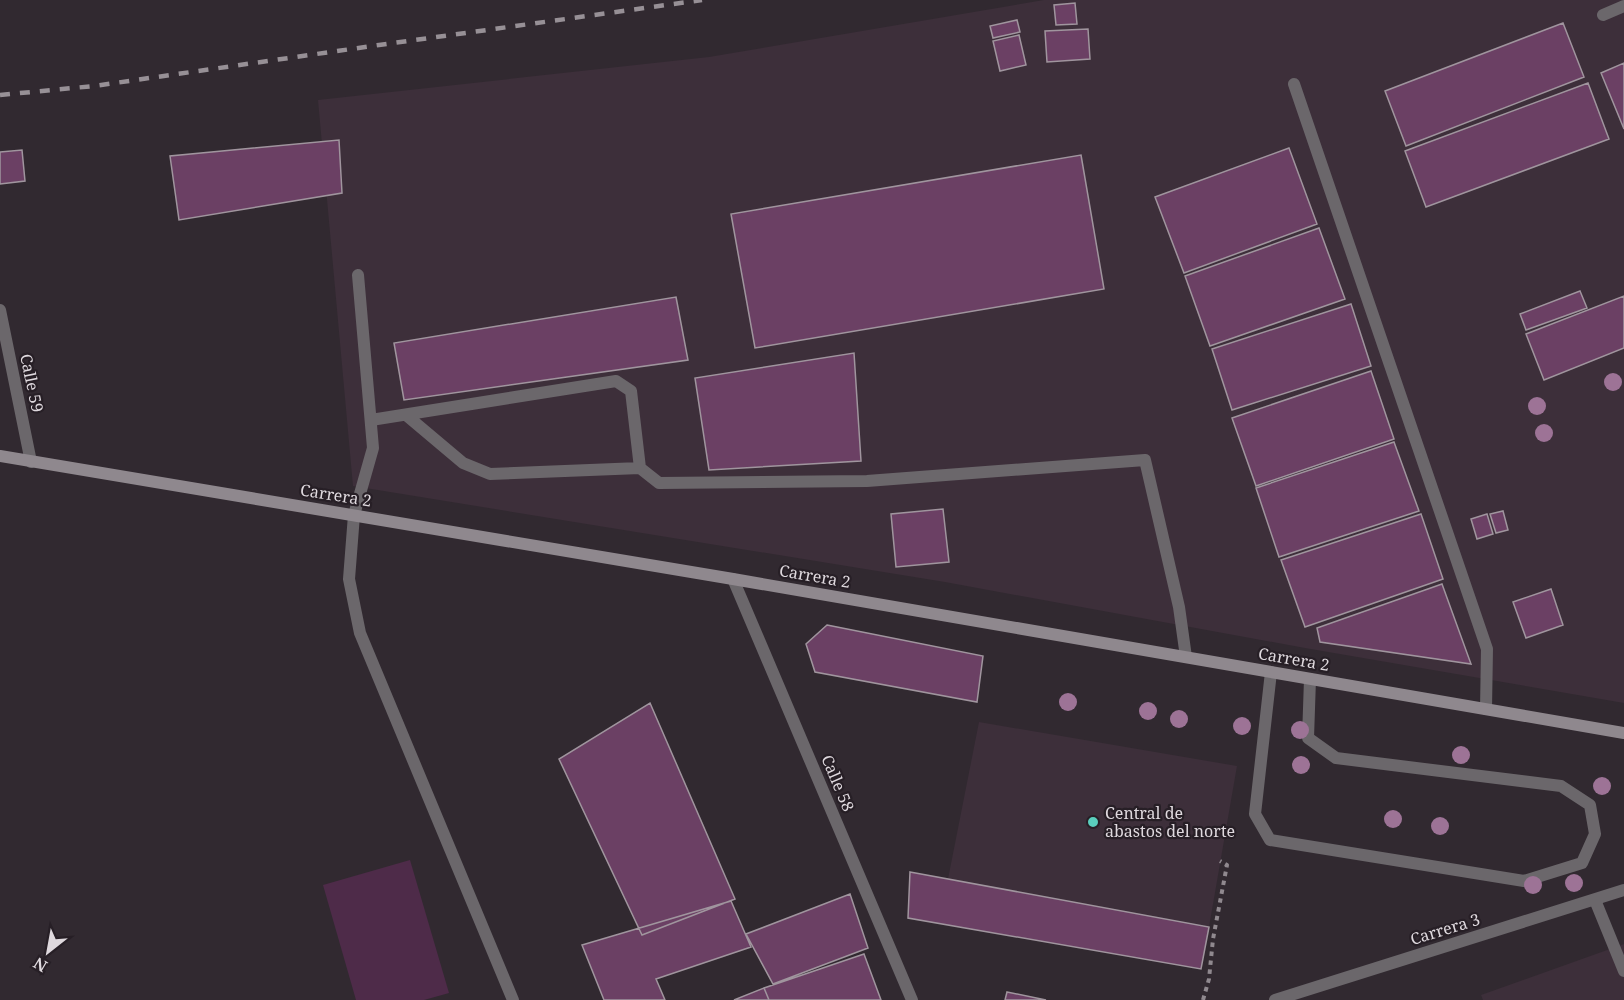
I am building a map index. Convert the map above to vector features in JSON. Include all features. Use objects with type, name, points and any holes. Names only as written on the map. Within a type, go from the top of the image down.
[{"type":"street","points":[[1603,15],[1624,6]]},
{"type":"street","points":[[1294,84],[1487,649],[1486,709]]},
{"type":"street","points":[[358,275],[373,448],[354,515],[349,579],[360,633],[513,1000]]},
{"type":"street","name":"Calle 59","points":[[0,310],[32,462]]},
{"type":"street","points":[[371,420],[616,381],[631,391],[640,468]]},
{"type":"street","points":[[406,415],[463,462],[490,474],[640,468],[659,483],[867,481],[1145,460],[1179,607],[1186,657]]},
{"type":"street","name":"Carrera 2","points":[[0,455],[1624,733]]},
{"type":"street","name":"Calle 58","points":[[733,579],[912,1000]]},
{"type":"street","points":[[1271,672],[1254,814],[1270,840],[1524,881],[1582,863],[1594,834],[1590,805],[1561,786],[1336,758],[1308,738],[1310,679]]},
{"type":"street","name":"Carrera 3","points":[[1275,1000],[1624,890]]},
{"type":"street","points":[[1595,900],[1624,972]]},
{"type":"path","points":[[1203,1000],[1209,979],[1213,939],[1227,865],[1220,861]]},
{"type":"shaded area","points":[[1044,0],[1624,0],[1624,703],[1305,648],[945,582],[353,486],[318,100],[709,57]]},
{"type":"shaded area","name":"Central de abastos del norte","points":[[979,722],[1237,766],[1209,927],[948,879]]},
{"type":"shaded area","points":[[410,860],[449,993],[424,1000],[356,1000],[323,885]]},
{"type":"shaded area","points":[[1624,944],[1624,1000],[1483,1000],[1481,995]]},
{"type":"building","points":[[1075,3],[1077,24],[1056,25],[1054,5]]},
{"type":"building","points":[[1017,20],[1020,32],[993,38],[990,26]]},
{"type":"building","points":[[1563,23],[1584,77],[1406,146],[1385,91]]},
{"type":"building","points":[[1088,29],[1090,59],[1047,62],[1045,31]]},
{"type":"building","points":[[1019,35],[1026,65],[1000,71],[993,41]]},
{"type":"building","points":[[1624,63],[1624,129],[1601,73]]},
{"type":"building","points":[[1588,83],[1609,139],[1426,207],[1405,151]]},
{"type":"building","points":[[339,140],[342,193],[179,220],[170,156]]},
{"type":"building","points":[[1289,148],[1317,224],[1184,273],[1155,197]]},
{"type":"building","points":[[22,150],[25,181],[0,184],[0,152]]},
{"type":"building","points":[[1081,155],[1104,289],[755,348],[731,214]]},
{"type":"building","points":[[1319,228],[1345,299],[1210,346],[1185,276]]},
{"type":"building","points":[[1580,291],[1587,308],[1526,330],[1520,314]]},
{"type":"building","points":[[1624,296],[1624,348],[1544,380],[1526,334]]},
{"type":"building","points":[[676,297],[688,360],[404,400],[394,343]]},
{"type":"building","points":[[1351,304],[1371,366],[1232,410],[1212,349]]},
{"type":"building","points":[[854,353],[861,461],[709,470],[695,378]]},
{"type":"building","points":[[1371,371],[1394,439],[1256,486],[1232,418]]},
{"type":"building","points":[[1394,442],[1419,511],[1279,557],[1256,488]]},
{"type":"building","points":[[943,509],[949,562],[896,567],[891,514]]},
{"type":"building","points":[[1503,511],[1508,530],[1496,533],[1490,514]]},
{"type":"building","points":[[1421,514],[1443,579],[1305,627],[1281,560]]},
{"type":"building","points":[[1487,514],[1493,534],[1477,539],[1471,519]]},
{"type":"building","points":[[1442,584],[1471,664],[1320,642],[1317,628]]},
{"type":"building","points":[[1551,589],[1563,625],[1526,638],[1513,602]]},
{"type":"building","points":[[827,625],[983,656],[977,702],[815,672],[806,644]]},
{"type":"building","points":[[650,703],[735,899],[642,935],[559,759]]},
{"type":"building","points":[[910,872],[1209,927],[1201,969],[908,918]]},
{"type":"building","points":[[850,894],[868,948],[773,984],[746,934]]},
{"type":"building","points":[[731,901],[751,947],[656,979],[665,1000],[604,1000],[582,945]]},
{"type":"building","points":[[864,954],[881,1000],[769,1000],[764,988]]},
{"type":"building","points":[[764,988],[769,1000],[734,1000]]},
{"type":"building","points":[[1007,992],[1046,1000],[1005,1000]]},
{"type":"railway","points":[[0,95],[94,86],[702,0]]},
{"type":"place","name":"Central de abastos del norte","points":[[1093,822]]}]
